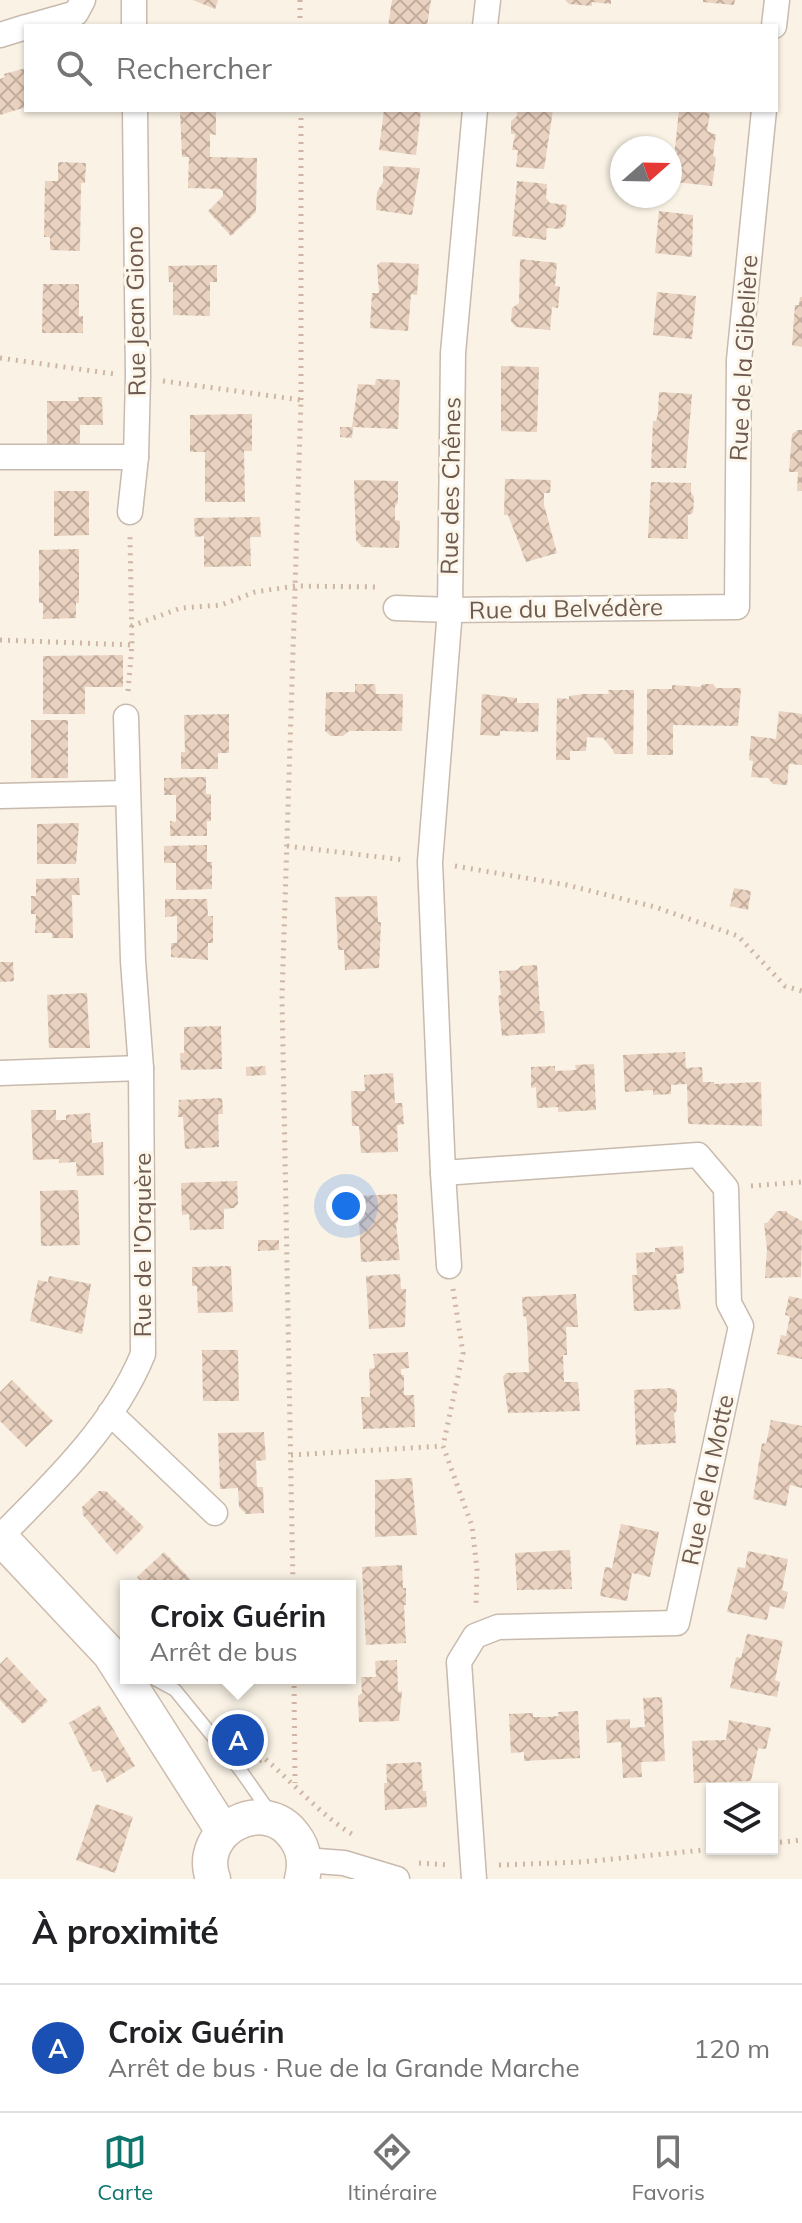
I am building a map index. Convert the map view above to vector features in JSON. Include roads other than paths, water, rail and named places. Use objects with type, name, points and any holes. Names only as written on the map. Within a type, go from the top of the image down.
[{"type":"street","points":[[134,0],[134,24]]},
{"type":"street","points":[[485,24],[488,0]]},
{"type":"street","points":[[774,24],[777,0]]},
{"type":"street","points":[[40,24],[84,13]]},
{"type":"street","points":[[0,35],[24,28]]},
{"type":"street","name":"Rue Jean Giono","points":[[130,512],[136,457],[138,377],[135,112]]},
{"type":"street","name":"Rue des Chênes","points":[[443,1173],[430,862],[450,610],[453,353],[475,112]]},
{"type":"street","name":"Rue de la Gibelière","points":[[737,607],[739,360],[764,112]]},
{"type":"street","points":[[0,457],[136,457]]},
{"type":"street","name":"Rue du Belvédère","points":[[390,597],[450,610],[737,607]]},
{"type":"street","name":"Rue de l'Orquère","points":[[0,1537],[56,1480],[110,1413],[131,1383],[143,1354],[141,1068],[133,961],[126,717]]},
{"type":"street","points":[[0,796],[127,793]]},
{"type":"street","points":[[0,1073],[141,1068]]},
{"type":"street","name":"Rue de la Motte","points":[[443,1173],[698,1155],[726,1188],[729,1303],[741,1326],[677,1623],[498,1627],[475,1636],[459,1662],[474,1879]]},
{"type":"street","points":[[443,1173],[449,1266]]},
{"type":"street","points":[[110,1413],[215,1513]]},
{"type":"street","points":[[0,1537],[118,1658]]},
{"type":"street","points":[[134,1684],[223,1831]]},
{"type":"street","points":[[213,1879],[210,1857],[214,1843],[223,1831],[234,1822],[262,1816],[291,1830],[300,1844],[303,1869],[344,1863],[397,1879]]},
{"type":"lane","points":[[164,1684],[175,1690],[241,1771],[275,1820]]},
{"type":"place","name":"Croix Guérin","points":[[238,1740]]}]
